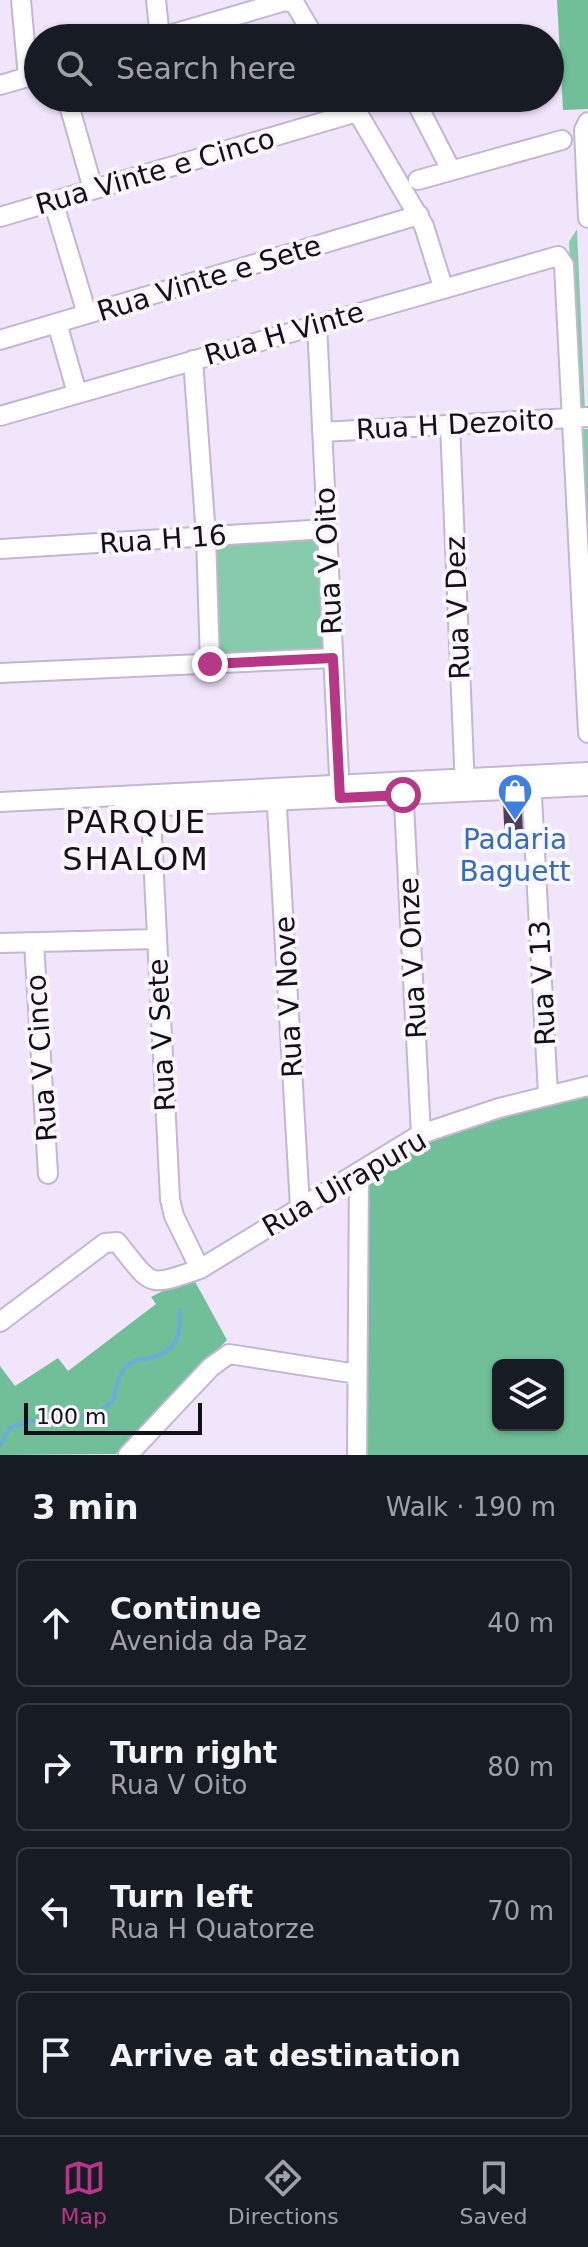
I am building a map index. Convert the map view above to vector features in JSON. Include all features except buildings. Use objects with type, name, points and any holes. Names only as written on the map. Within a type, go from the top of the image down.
[{"type":"street","points":[[21,0],[25,24]]},
{"type":"street","points":[[156,0],[159,24]]},
{"type":"street","points":[[206,24],[285,0],[295,4],[307,24]]},
{"type":"street","points":[[0,85],[24,78]]},
{"type":"street","points":[[71,112],[93,189]]},
{"type":"street","name":"Rua Vinte e Cinco","points":[[0,217],[331,112]]},
{"type":"street","points":[[357,112],[419,215],[443,287]]},
{"type":"street","points":[[421,112],[451,170]]},
{"type":"street","points":[[586,126],[588,218]]},
{"type":"street","points":[[418,180],[562,140]]},
{"type":"street","points":[[53,201],[87,314]]},
{"type":"street","name":"Rua Vinte e Sete","points":[[0,340],[419,215]]},
{"type":"street","name":"Rua H Vinte","points":[[0,416],[553,256],[561,258],[564,265],[580,417]]},
{"type":"street","points":[[57,323],[77,393]]},
{"type":"street","name":"Rua V Oito","points":[[317,324],[340,791]]},
{"type":"street","points":[[193,360],[206,536],[210,664]]},
{"type":"street","points":[[580,417],[579,603],[588,733]]},
{"type":"street","name":"Rua H Dezoito","points":[[322,432],[580,417]]},
{"type":"street","name":"Rua V Dez","points":[[450,424],[465,785]]},
{"type":"street","name":"Rua H 16","points":[[0,549],[327,529]]},
{"type":"street","points":[[0,673],[333,658]]},
{"type":"street","points":[[532,782],[588,772]]},
{"type":"street","points":[[0,814],[150,801],[465,785],[532,782],[588,786]]},
{"type":"street","name":"Rua V 13","points":[[532,782],[548,1094]]},
{"type":"street","name":"Rua V Onze","points":[[403,788],[421,1134]]},
{"type":"street","name":"Rua V Nove","points":[[276,794],[300,1207]]},
{"type":"street","points":[[0,802],[150,801]]},
{"type":"street","name":"Rua V Sete","points":[[150,801],[170,1199],[174,1216],[200,1269]]},
{"type":"street","points":[[0,943],[156,939]]},
{"type":"street","name":"Rua V Cinco","points":[[34,942],[48,1174]]},
{"type":"street","name":"Rua Uirapuru","points":[[0,1322],[108,1241],[117,1242],[144,1275],[155,1282],[164,1281],[200,1269],[421,1134],[548,1094],[588,1086]]},
{"type":"street","points":[[357,1455],[359,1173]]},
{"type":"street","points":[[128,1455],[211,1367],[229,1354],[357,1374]]},
{"type":"green space","points":[[557,0],[588,0],[588,109],[564,110],[564,24],[558,24]]},
{"type":"green space","points":[[577,229],[585,411],[577,411],[569,242]]},
{"type":"green space","points":[[579,429],[588,429],[588,618]]},
{"type":"green space","points":[[322,537],[326,650],[215,655],[211,542]]},
{"type":"green space","points":[[588,1094],[588,1455],[367,1455],[367,1178],[423,1141]]},
{"type":"green space","points":[[192,1276],[227,1340],[116,1454],[0,1455],[0,1366],[15,1386],[58,1358],[68,1371],[156,1304],[151,1297]]},
{"type":"waterway","points":[[0,1445],[10,1428],[29,1421],[62,1421],[94,1415],[113,1401],[118,1379],[127,1365],[160,1355],[176,1341],[180,1310]]},
{"type":"place","name":"Padaria Baguett","points":[[515,822]]},
{"type":"district","name":"PARQUE SHALOM","points":[[136,840]]},
{"type":"route","points":[[210,664],[333,658],[340,798],[403,795]]}]
